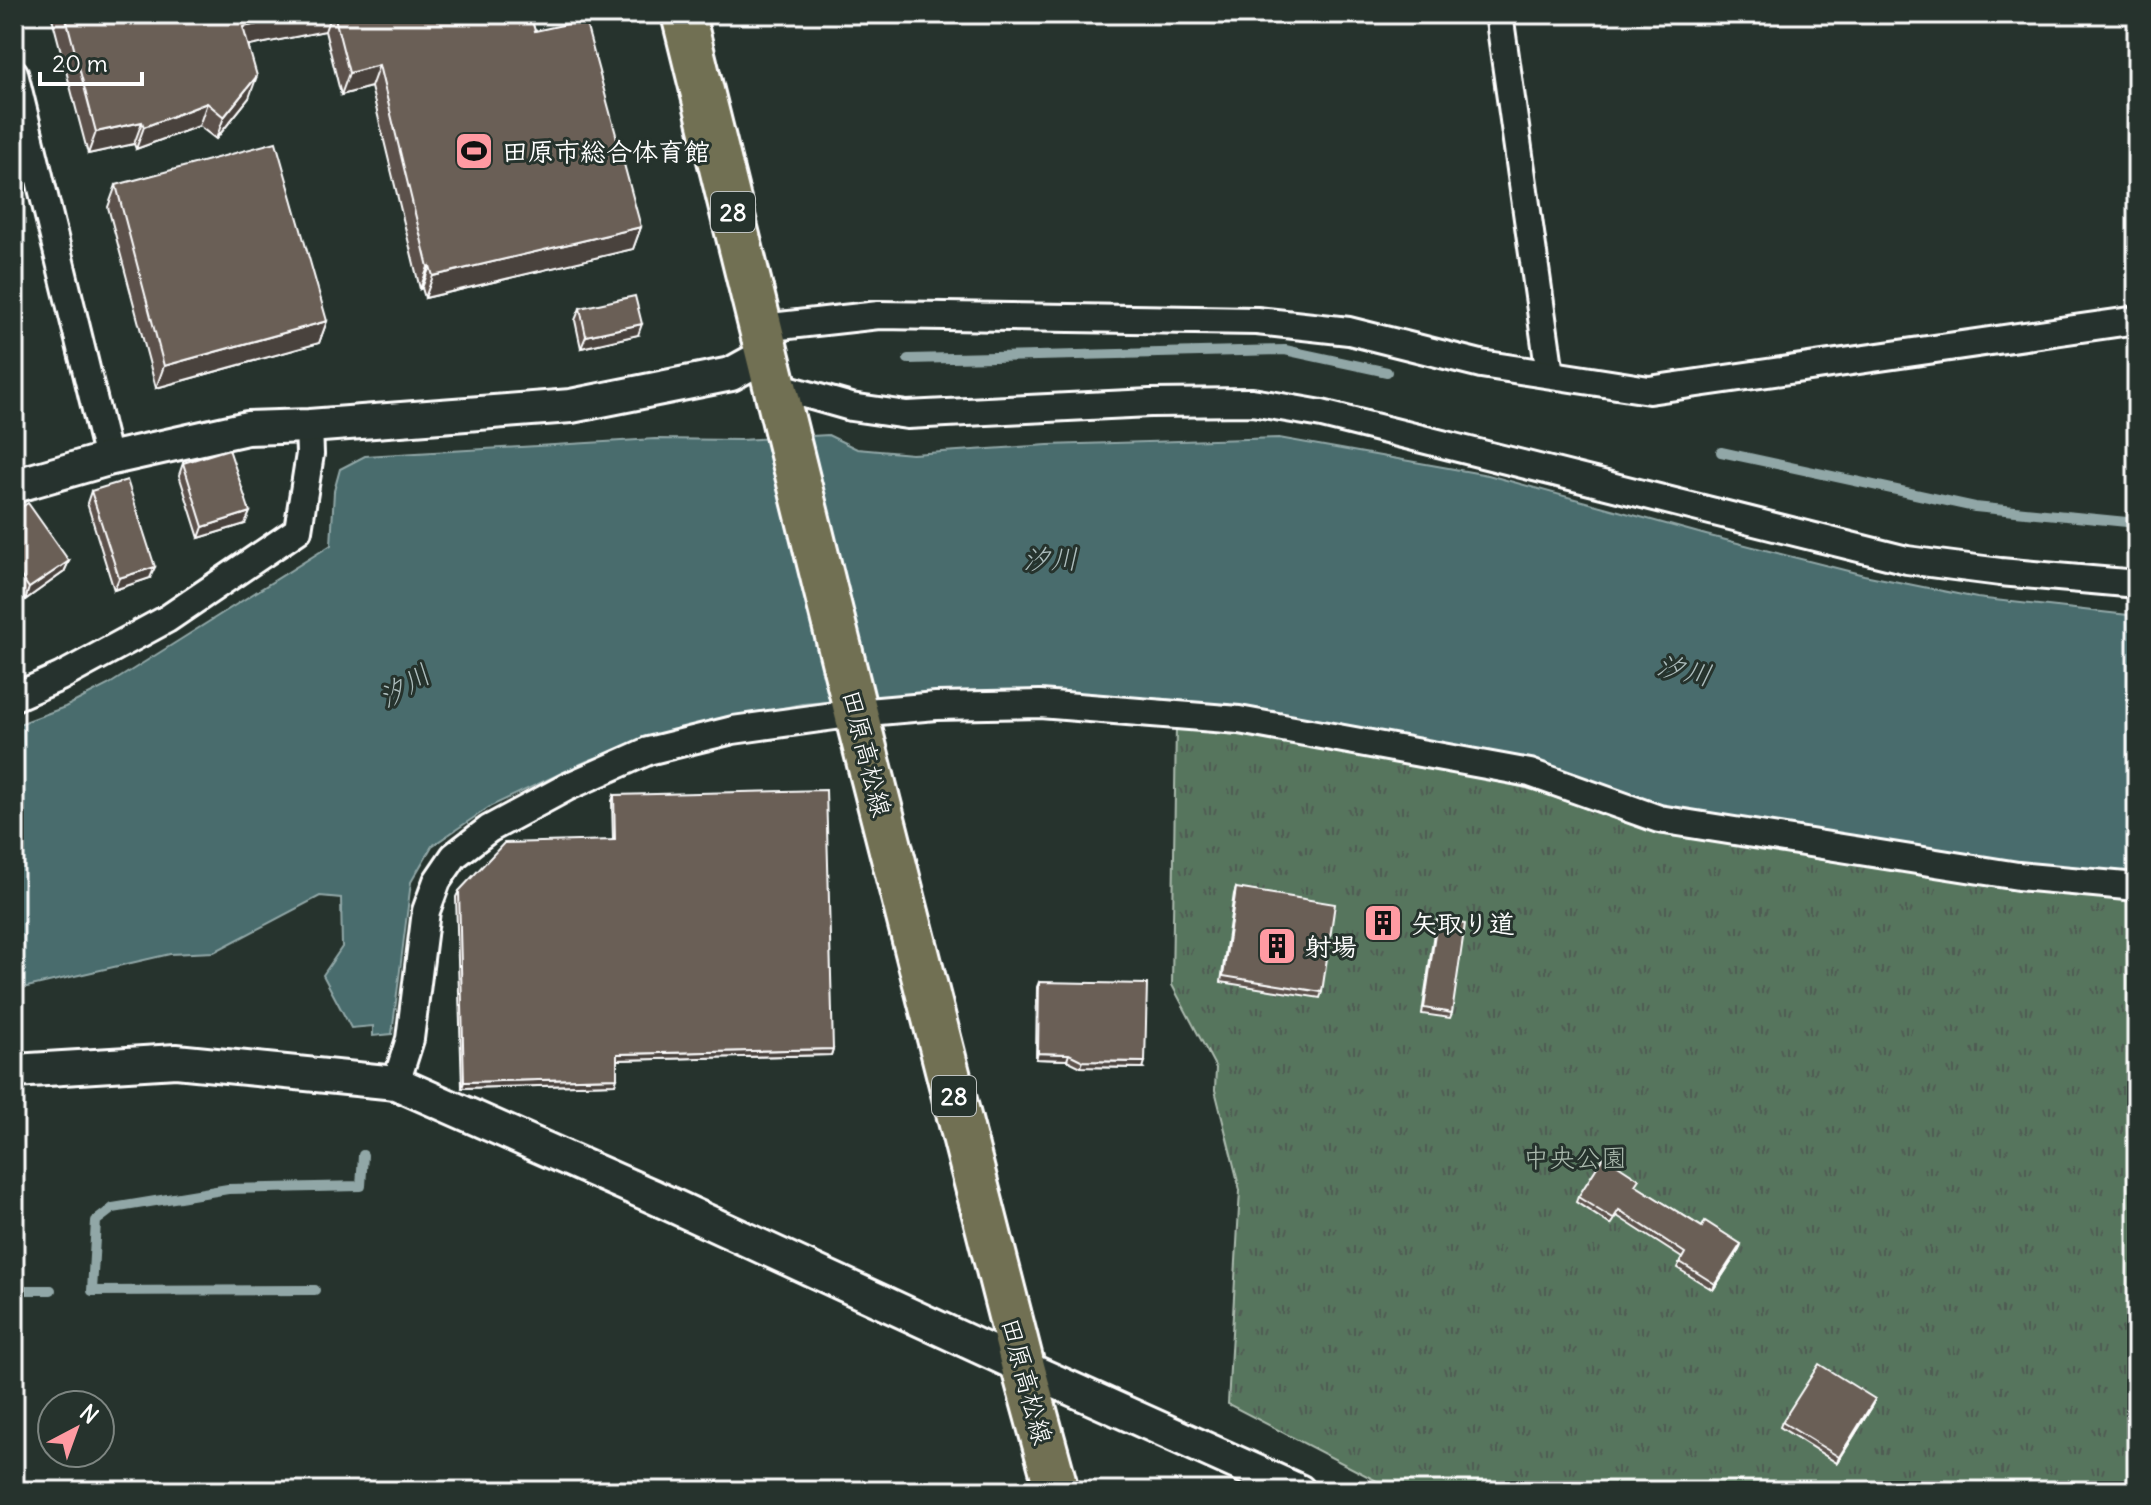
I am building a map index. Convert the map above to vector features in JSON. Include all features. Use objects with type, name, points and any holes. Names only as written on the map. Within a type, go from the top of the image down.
[{"type":"main road","name":"田原高松線","points":[[683,14],[855,707],[1057,1491]]},
{"type":"street","points":[[1499,14],[1550,374]]},
{"type":"street","points":[[14,73],[108,459]]},
{"type":"street","points":[[14,486],[108,459],[247,428],[571,406],[731,374],[772,369],[879,315],[1257,321],[1349,331],[1481,364],[1649,390],[2137,320]]},
{"type":"street","points":[[772,369],[851,407],[907,415],[1150,403],[1252,402],[1322,414],[1907,560],[2137,584]]},
{"type":"street","points":[[14,697],[60,677],[167,619],[298,530],[310,454],[309,426]]},
{"type":"street","points":[[396,1083],[410,1039],[426,911],[437,881],[454,856],[489,829],[567,787],[648,751],[733,730],[855,707],[1040,704],[1239,720],[1530,773],[1659,819],[2018,876],[2137,887]]},
{"type":"street","points":[[14,1071],[176,1061],[396,1083],[652,1196],[1299,1491]]},
{"type":"green space","name":"中央公園","points":[[1176,726],[1240,732],[1441,767],[1537,791],[1658,834],[2137,901],[2137,1491],[1396,1491],[1228,1404],[1240,1190],[1215,1090],[1216,1068],[1172,985]]},
{"type":"water","name":"汐川","points":[[828,435],[857,449],[912,454],[1048,445],[1279,438],[1488,475],[1864,575],[1977,598],[2137,616],[2137,875],[2022,866],[1649,807],[1016,693],[967,691],[802,704],[674,730],[587,761],[491,806],[432,846],[411,882],[392,1034],[373,1036],[373,1026],[351,1028],[323,975],[342,947],[341,898],[320,896],[214,952],[170,954],[14,990],[14,726],[65,707],[108,685],[331,545],[334,491],[340,469],[365,456],[655,439],[740,440]]},
{"type":"building","points":[[65,14],[307,14],[243,27],[257,76],[224,117],[207,103],[144,127],[142,122],[96,132]]},
{"type":"building","points":[[334,14],[530,14],[535,31],[585,20],[641,227],[433,276],[428,267],[379,65],[349,73]]},
{"type":"building","points":[[276,142],[327,321],[164,366],[116,185]]},
{"type":"building","points":[[635,296],[642,324],[586,336],[580,308]]},
{"type":"building","points":[[229,449],[250,512],[203,527],[183,463]]},
{"type":"building","points":[[127,480],[155,567],[119,578],[91,491]]},
{"type":"building","points":[[28,503],[69,561],[29,588],[18,572],[14,575],[14,512]]},
{"type":"building","points":[[826,790],[833,1049],[617,1054],[617,1078],[464,1082],[459,891],[504,843],[615,840],[614,795]]},
{"type":"building","name":"射場","points":[[1236,888],[1335,904],[1322,992],[1223,976]]},
{"type":"building","points":[[1437,920],[1465,924],[1452,1013],[1424,1008]]},
{"type":"building","points":[[1039,982],[1147,984],[1145,1062],[1083,1061],[1069,1054],[1038,1053]]},
{"type":"building","points":[[1604,1156],[1639,1179],[1635,1185],[1702,1227],[1705,1221],[1741,1244],[1715,1284],[1680,1262],[1685,1253],[1619,1210],[1613,1219],[1578,1197]]},
{"type":"building","points":[[1819,1364],[1875,1399],[1839,1457],[1782,1422]]},
{"type":"waterway","points":[[908,359],[1285,350],[1387,372]]},
{"type":"waterway","points":[[1721,452],[1975,507],[2137,523]]},
{"type":"waterway","points":[[315,1290],[92,1291],[96,1221],[113,1208],[228,1189],[361,1186],[363,1155]]},
{"type":"waterway","points":[[14,1290],[51,1290]]},
{"type":"place","name":"田原市総合体育館","points":[[474,151]]},
{"type":"place","name":"矢取り道","points":[[1383,923]]},
{"type":"place","name":"射場","points":[[1277,946]]}]
